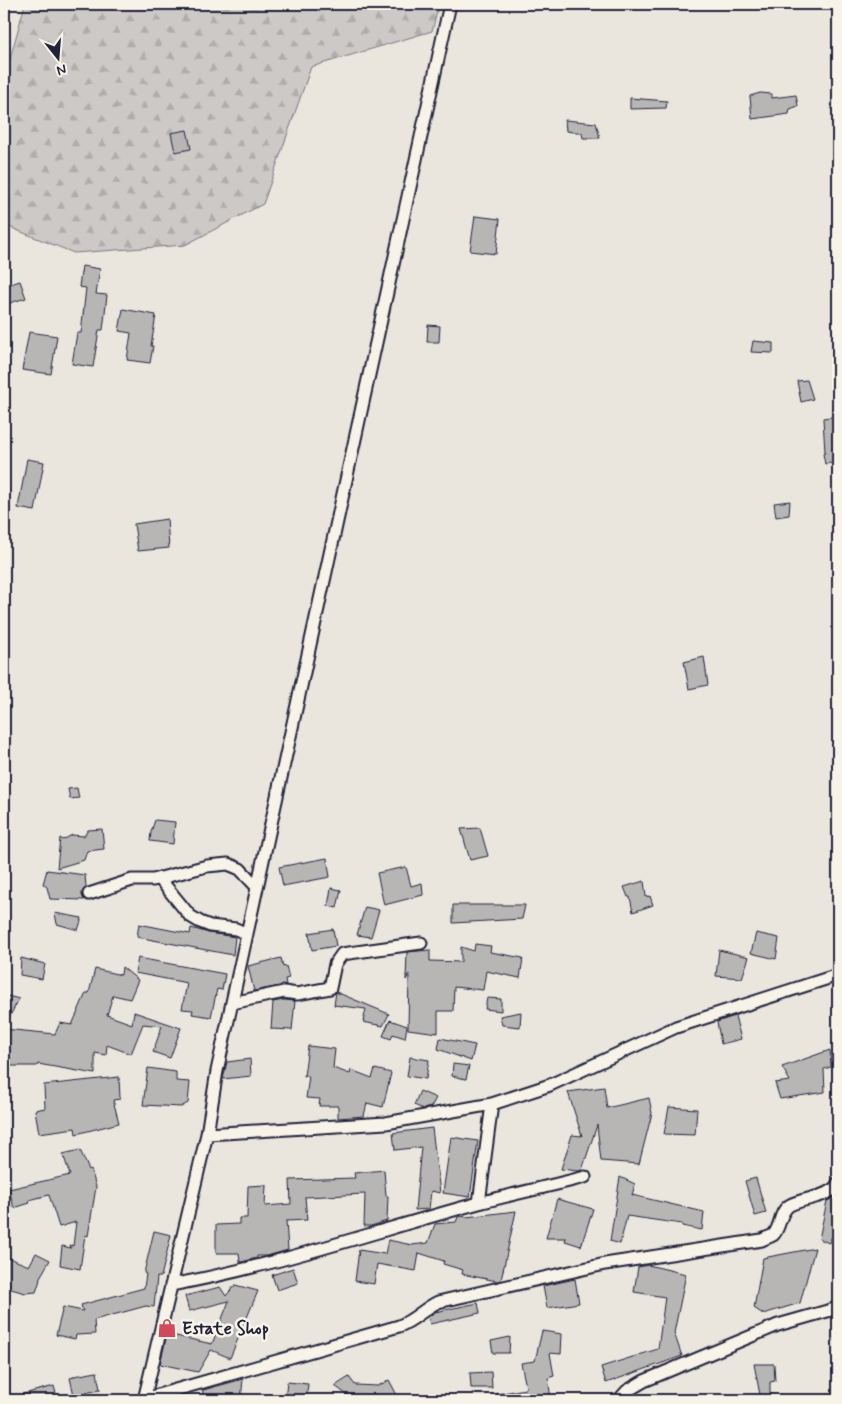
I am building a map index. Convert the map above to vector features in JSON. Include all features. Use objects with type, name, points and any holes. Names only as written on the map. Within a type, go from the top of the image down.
[{"type":"street","points":[[450,4],[217,1071],[207,1134],[144,1400],[399,1326],[412,1321],[427,1307],[438,1302],[605,1264],[762,1240],[773,1235],[787,1207],[796,1202],[830,1192],[838,1183]]},
{"type":"street","points":[[89,894],[132,880],[153,880],[207,866],[228,864],[240,869],[258,888]]},
{"type":"street","points":[[159,878],[190,916],[210,926],[236,929],[247,934]]},
{"type":"street","points":[[232,1003],[284,992],[296,994],[330,988],[335,964],[342,954],[421,943]]},
{"type":"street","points":[[207,1134],[386,1123],[492,1104],[550,1085],[676,1027],[838,975]]},
{"type":"street","points":[[478,1203],[492,1104]]},
{"type":"street","points":[[171,1285],[230,1274],[478,1203],[586,1177]]},
{"type":"street","points":[[619,1400],[627,1391],[644,1381],[679,1368],[778,1325],[838,1308]]},
{"type":"green space","points":[[25,4],[439,4],[432,31],[311,67],[263,204],[185,245],[74,253],[4,225],[4,81]]},
{"type":"building","points":[[760,93],[772,94],[772,98],[796,95],[798,106],[790,109],[789,114],[752,119],[750,96]]},
{"type":"building","points":[[630,98],[667,101],[666,108],[630,109]]},
{"type":"building","points":[[565,120],[596,123],[600,138],[583,138],[582,133],[566,131]]},
{"type":"building","points":[[187,130],[191,149],[175,152],[171,133]]},
{"type":"building","points":[[475,216],[500,219],[496,254],[470,251]]},
{"type":"building","points":[[82,266],[100,269],[96,294],[107,295],[103,330],[99,330],[93,367],[72,364],[77,333],[81,333],[86,288],[79,287]]},
{"type":"building","points":[[20,281],[26,298],[6,304],[4,286]]},
{"type":"building","points":[[123,309],[156,315],[150,363],[127,360],[131,333],[119,331]]},
{"type":"building","points":[[428,325],[440,326],[439,342],[427,342]]},
{"type":"building","points":[[29,332],[57,336],[51,374],[22,370]]},
{"type":"building","points":[[753,341],[773,343],[773,353],[751,352]]},
{"type":"building","points":[[807,380],[813,399],[801,402],[797,381]]},
{"type":"building","points":[[838,416],[838,462],[825,464],[823,454],[825,453],[823,418]]},
{"type":"building","points":[[27,459],[44,462],[35,511],[18,508]]},
{"type":"building","points":[[790,501],[789,515],[776,517],[774,503]]},
{"type":"building","points":[[167,519],[169,548],[138,551],[134,524]]},
{"type":"building","points":[[704,657],[708,685],[689,689],[684,662]]},
{"type":"building","points":[[77,788],[79,798],[70,799],[68,789]]},
{"type":"building","points":[[155,820],[175,822],[173,844],[150,841]]},
{"type":"building","points":[[480,828],[488,856],[470,860],[461,829]]},
{"type":"building","points":[[102,829],[104,849],[87,851],[84,860],[57,868],[60,838],[63,840],[72,835],[84,836],[88,830]]},
{"type":"building","points":[[327,858],[330,877],[283,886],[279,867]]},
{"type":"building","points":[[406,867],[411,886],[422,883],[423,895],[384,905],[377,873]]},
{"type":"building","points":[[47,870],[85,875],[86,887],[82,893],[84,900],[50,899],[47,887],[43,884]]},
{"type":"building","points":[[644,881],[646,897],[650,896],[653,905],[633,912],[630,897],[628,897],[624,887]]},
{"type":"building","points":[[331,888],[341,890],[337,908],[328,906]]},
{"type":"building","points":[[453,905],[525,905],[522,919],[453,923]]},
{"type":"building","points":[[365,907],[379,910],[371,937],[357,935]]},
{"type":"building","points":[[55,913],[82,918],[78,930],[57,924]]},
{"type":"building","points":[[139,924],[190,934],[191,928],[235,937],[233,955],[137,937]]},
{"type":"building","points":[[333,929],[336,946],[312,950],[309,933]]},
{"type":"building","points":[[756,933],[779,938],[776,959],[751,953]]},
{"type":"building","points":[[475,944],[491,946],[490,952],[523,958],[520,978],[486,971],[483,990],[454,987],[453,1011],[438,1011],[438,1033],[408,1029],[409,974],[406,980],[407,952],[430,950],[430,961],[461,962],[461,947],[474,951]]},
{"type":"building","points":[[719,950],[749,957],[742,978],[716,976]]},
{"type":"building","points":[[21,958],[45,964],[42,979],[20,975]]},
{"type":"building","points":[[138,958],[225,974],[222,990],[217,989],[211,1017],[192,1014],[193,1010],[182,1009],[187,983],[135,973]]},
{"type":"building","points":[[281,958],[283,967],[286,966],[289,978],[285,979],[286,985],[254,991],[248,966]]},
{"type":"building","points":[[122,967],[138,980],[130,999],[113,995],[107,1015],[132,1024],[134,1012],[181,1028],[170,1058],[153,1052],[162,1026],[143,1024],[131,1054],[107,1045],[106,1055],[95,1053],[95,1074],[38,1064],[37,1066],[4,1066],[4,1029],[55,1034],[60,1023],[72,1025],[86,993],[89,993],[95,969],[121,975]]},
{"type":"building","points":[[336,992],[389,1014],[383,1026],[363,1022],[366,1009],[334,1005]]},
{"type":"building","points":[[4,995],[19,999],[4,1027]]},
{"type":"building","points":[[487,998],[501,999],[501,1011],[485,1009]]},
{"type":"building","points":[[295,1001],[292,1030],[271,1029],[273,1002]]},
{"type":"building","points":[[521,1012],[520,1027],[502,1025],[500,1016]]},
{"type":"building","points":[[735,1016],[741,1039],[721,1044],[717,1022]]},
{"type":"building","points":[[390,1020],[407,1026],[405,1038],[393,1034],[391,1039],[383,1036]]},
{"type":"building","points":[[440,1038],[475,1045],[471,1061],[438,1049]]},
{"type":"building","points":[[308,1046],[335,1049],[333,1068],[350,1074],[351,1070],[372,1078],[375,1069],[391,1073],[383,1107],[367,1103],[364,1116],[338,1118],[338,1106],[319,1106],[320,1099],[306,1098],[309,1076],[304,1076]]},
{"type":"building","points":[[830,1050],[831,1067],[824,1069],[825,1092],[780,1099],[775,1083],[790,1081],[782,1067]]},
{"type":"building","points":[[410,1057],[429,1060],[426,1079],[407,1076]]},
{"type":"building","points":[[250,1059],[251,1076],[223,1079],[227,1062]]},
{"type":"building","points":[[453,1064],[469,1066],[466,1079],[452,1076]]},
{"type":"building","points":[[148,1068],[176,1072],[176,1081],[190,1082],[188,1103],[181,1107],[143,1105]]},
{"type":"building","points":[[119,1077],[120,1099],[113,1100],[119,1123],[76,1134],[75,1128],[39,1133],[35,1110],[45,1108],[44,1085]]},
{"type":"building","points":[[604,1087],[607,1108],[649,1098],[652,1113],[639,1164],[601,1161],[597,1125],[582,1170],[561,1169],[572,1135],[582,1136],[568,1092]]},
{"type":"building","points":[[420,1091],[436,1098],[431,1107],[423,1109],[414,1105]]},
{"type":"building","points":[[669,1107],[697,1109],[695,1135],[664,1134]]},
{"type":"building","points":[[432,1128],[440,1193],[431,1191],[429,1209],[415,1210],[421,1147],[395,1150],[393,1133]]},
{"type":"building","points":[[451,1137],[478,1141],[470,1197],[443,1193]]},
{"type":"building","points":[[80,1150],[89,1170],[91,1169],[96,1187],[88,1236],[85,1235],[80,1269],[60,1265],[62,1246],[71,1248],[70,1245],[73,1246],[76,1222],[59,1227],[49,1195],[29,1200],[30,1203],[14,1208],[9,1189],[70,1175],[63,1154]]},
{"type":"building","points":[[384,1170],[386,1196],[388,1196],[387,1221],[364,1226],[365,1194],[305,1197],[307,1220],[286,1221],[288,1250],[267,1256],[257,1256],[257,1258],[241,1262],[239,1253],[216,1253],[216,1225],[239,1224],[239,1218],[247,1218],[248,1186],[266,1185],[265,1206],[291,1204],[290,1180],[355,1178],[354,1173]]},
{"type":"building","points":[[620,1177],[635,1184],[632,1195],[704,1212],[702,1230],[682,1226],[682,1224],[627,1216],[620,1244],[610,1241]]},
{"type":"building","points":[[756,1178],[766,1213],[755,1216],[745,1181]]},
{"type":"building","points":[[838,1196],[837,1236],[831,1238],[829,1243],[819,1239],[827,1201]]},
{"type":"building","points":[[557,1199],[593,1209],[581,1246],[565,1241],[566,1238],[546,1238]]},
{"type":"building","points":[[516,1211],[501,1280],[497,1281],[462,1274],[463,1270],[443,1264],[444,1261],[419,1253],[416,1271],[377,1264],[374,1284],[355,1281],[359,1250],[385,1254],[388,1240],[412,1245],[428,1243],[435,1224],[456,1222],[460,1216],[466,1217]]},
{"type":"building","points":[[154,1231],[171,1235],[161,1277],[157,1277],[154,1307],[146,1306],[94,1320],[95,1334],[76,1335],[75,1339],[56,1335],[63,1307],[83,1311],[81,1305],[144,1288],[146,1274],[144,1273]]},
{"type":"building","points":[[815,1248],[800,1303],[763,1314],[754,1308],[763,1258]]},
{"type":"building","points":[[36,1253],[50,1260],[39,1279],[36,1292],[25,1293],[4,1287],[4,1256],[29,1266]]},
{"type":"building","points":[[648,1265],[686,1274],[674,1333],[682,1356],[606,1383],[601,1367],[658,1349],[665,1297],[634,1292],[638,1267]]},
{"type":"building","points":[[293,1268],[298,1283],[277,1290],[272,1275]]},
{"type":"building","points":[[575,1279],[579,1303],[547,1308],[543,1286]]},
{"type":"building","points":[[235,1285],[258,1291],[230,1358],[211,1350],[198,1372],[160,1364],[167,1334],[212,1344],[229,1301],[189,1311],[185,1296],[220,1287],[226,1296]]},
{"type":"building","points":[[478,1303],[480,1313],[430,1324],[428,1317],[435,1312]]},
{"type":"building","points":[[542,1331],[562,1334],[561,1354],[550,1353],[554,1376],[548,1378],[551,1399],[492,1400],[492,1395],[525,1389],[521,1363],[535,1361]]},
{"type":"building","points":[[510,1337],[509,1353],[493,1353],[491,1341]]},
{"type":"building","points":[[754,1364],[774,1364],[775,1381],[770,1382],[770,1400],[761,1400]]},
{"type":"building","points":[[97,1372],[100,1390],[74,1395],[70,1378]]},
{"type":"building","points":[[491,1372],[492,1388],[471,1388],[470,1373]]},
{"type":"building","points":[[349,1377],[355,1385],[378,1386],[389,1380],[397,1395],[388,1400],[354,1400],[335,1386]]},
{"type":"building","points":[[243,1379],[241,1400],[202,1400],[203,1390]]},
{"type":"building","points":[[287,1382],[308,1384],[306,1400],[285,1400]]},
{"type":"building","points":[[54,1386],[57,1397],[47,1400],[13,1400],[12,1397]]},
{"type":"place","name":"Estate Shop","points":[[167,1328]]}]
